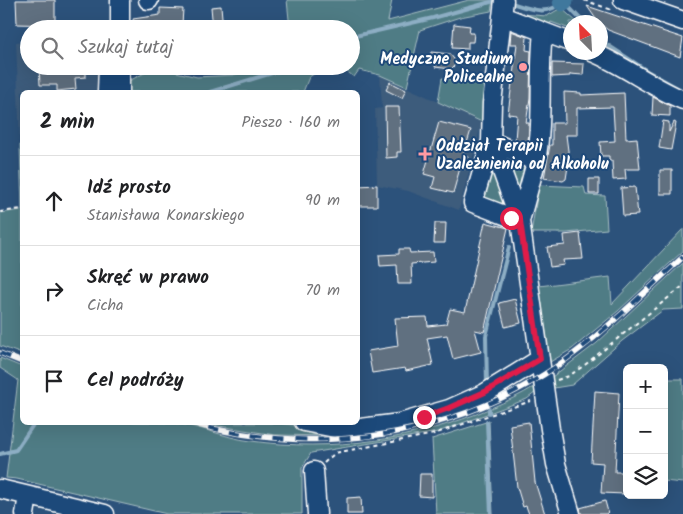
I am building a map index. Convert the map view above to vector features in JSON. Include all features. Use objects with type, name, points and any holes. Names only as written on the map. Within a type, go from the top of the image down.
[{"type":"street","points":[[120,0],[120,20]]},
{"type":"street","points":[[623,0],[655,6],[683,21]]},
{"type":"street","points":[[520,221],[473,203],[491,141],[492,103],[503,8],[543,32],[563,39]]},
{"type":"street","points":[[520,221],[542,134],[540,61],[543,32]]},
{"type":"street","points":[[608,59],[620,64],[654,87],[683,100]]},
{"type":"street","points":[[107,90],[108,75]]},
{"type":"street","points":[[120,75],[120,90]]},
{"type":"street","points":[[491,141],[536,162]]},
{"type":"street","points":[[491,141],[520,221],[556,464],[571,514]]},
{"type":"street","points":[[322,425],[346,430],[377,427],[424,417],[485,392],[540,359]]},
{"type":"street","points":[[314,471],[316,514]]},
{"type":"street","points":[[0,489],[105,514]]},
{"type":"street","points":[[25,514],[28,496]]},
{"type":"path","points":[[0,212],[20,209]]},
{"type":"path","points":[[314,471],[335,453],[434,434],[544,390],[569,376],[683,286]]},
{"type":"shaded area","points":[[16,42],[20,42],[20,75],[113,75],[113,90],[20,90],[20,145]]},
{"type":"shaded area","name":"Oddział Terapii Uzależnienia od Alkoholu","points":[[380,75],[482,122],[459,210],[408,191],[377,185],[375,109],[382,108]]},
{"type":"green space","points":[[287,0],[392,0],[388,21],[469,0],[493,0],[491,11],[460,17],[420,30],[407,87],[380,75],[360,70],[360,20],[289,20]]},
{"type":"green space","points":[[561,8],[569,15],[563,15],[563,26],[551,22],[549,25],[523,17],[521,14],[547,16]]},
{"type":"green space","points":[[141,75],[189,75],[197,77],[312,75],[309,77],[304,90],[125,90],[127,82]]},
{"type":"green space","points":[[442,78],[484,84],[482,122],[438,102]]},
{"type":"green space","points":[[510,158],[524,166],[526,171],[518,195],[508,161]]},
{"type":"green space","points":[[490,170],[494,171],[504,202],[499,204],[483,197]]},
{"type":"green space","points":[[539,185],[584,187],[586,195],[605,196],[607,229],[566,233],[531,233]]},
{"type":"green space","points":[[20,210],[20,353],[0,346],[0,213]]},
{"type":"green space","points":[[683,229],[683,251],[618,311],[572,349],[550,362],[539,286],[610,277],[612,304]]},
{"type":"green space","points":[[683,263],[683,309],[663,310],[622,341],[572,385],[554,388],[552,377],[597,343]]},
{"type":"green space","points":[[0,358],[20,366],[20,425],[185,425],[251,441],[281,444],[343,444],[404,435],[463,419],[491,408],[535,386],[536,392],[527,399],[438,432],[311,453],[302,468],[302,514],[167,514],[6,478],[18,380],[0,368]]},
{"type":"green space","points":[[668,379],[683,379],[683,483],[668,481]]},
{"type":"green space","points":[[489,421],[493,514],[436,514],[432,439]]},
{"type":"green space","points":[[213,425],[292,425],[307,427],[335,436],[275,435]]},
{"type":"building","points":[[16,0],[55,0],[55,20],[20,20],[20,24],[17,24]]},
{"type":"building","points":[[221,6],[222,20],[212,20],[211,7]]},
{"type":"building","points":[[587,6],[683,38],[680,57],[608,30],[608,15],[593,15]]},
{"type":"building","points":[[160,8],[183,9],[182,20],[133,19],[160,15]]},
{"type":"building","points":[[454,24],[470,26],[469,33],[474,33],[473,42],[468,42],[468,49],[452,48]]},
{"type":"building","points":[[511,31],[527,37],[526,50],[531,51],[530,98],[526,123],[529,123],[528,145],[515,140],[517,115],[508,114],[517,44],[510,44]]},
{"type":"building","points":[[431,52],[450,54],[457,63],[451,69],[435,67],[436,62],[430,62]]},
{"type":"building","points":[[552,63],[584,64],[583,75],[570,74],[570,76],[552,77]]},
{"type":"building","points":[[39,75],[86,75],[86,77],[75,78],[76,89],[57,90],[57,85],[40,85]]},
{"type":"building","points":[[390,82],[406,90],[402,98],[386,90]]},
{"type":"building","points":[[564,92],[581,93],[581,95],[624,93],[626,139],[637,138],[640,169],[625,169],[626,179],[613,180],[612,161],[609,161],[609,156],[601,156],[600,142],[615,141],[613,107],[577,108],[577,135],[566,135],[570,166],[568,166],[566,179],[563,181],[544,178],[550,145],[552,145],[552,123],[565,123]]},
{"type":"building","points":[[653,97],[670,106],[670,116],[652,115]]},
{"type":"building","points":[[385,107],[399,107],[401,152],[397,152],[397,157],[386,158]]},
{"type":"building","points":[[663,121],[669,122],[669,132],[674,122],[676,123],[671,150],[659,148]]},
{"type":"building","points":[[439,122],[471,130],[463,156],[469,157],[465,169],[460,168],[453,193],[432,188],[435,177],[424,174]]},
{"type":"building","points":[[660,170],[672,170],[672,194],[660,194]]},
{"type":"building","points":[[589,179],[599,179],[599,194],[589,194]]},
{"type":"building","points":[[377,185],[377,206],[360,206],[360,186]]},
{"type":"building","points":[[635,187],[638,215],[623,216],[621,188]]},
{"type":"building","points":[[485,222],[508,228],[484,332],[475,330],[481,352],[453,359],[447,335],[427,338],[433,365],[406,371],[405,368],[372,373],[368,351],[398,346],[395,318],[427,317],[428,326],[446,324],[450,309],[465,312]]},
{"type":"building","points":[[435,223],[446,223],[445,243],[434,243]]},
{"type":"building","points":[[580,233],[583,259],[563,260],[564,265],[550,267],[547,247],[565,245],[564,235]]},
{"type":"building","points":[[399,249],[409,249],[410,253],[433,252],[434,262],[411,264],[412,284],[398,284],[397,265],[380,266],[379,255],[399,254]]},
{"type":"building","points":[[515,299],[521,323],[505,327],[499,303]]},
{"type":"building","points":[[595,391],[619,393],[615,472],[623,472],[623,494],[601,493],[603,463],[591,462]]},
{"type":"building","points":[[529,422],[535,482],[545,514],[529,514],[526,506],[523,507],[517,487],[510,425]]},
{"type":"building","points":[[420,474],[432,474],[432,497],[419,496]]},
{"type":"building","points":[[361,497],[362,514],[347,514],[347,498]]},
{"type":"building","points":[[605,501],[608,512],[606,514],[581,514],[580,508]]},
{"type":"waterway","points":[[360,35],[433,18],[498,0]]},
{"type":"waterway","points":[[508,2],[530,9],[544,10],[557,6],[563,1],[576,15]]},
{"type":"waterway","points":[[608,45],[647,71],[683,91]]},
{"type":"waterway","points":[[217,90],[266,75]]},
{"type":"waterway","points":[[487,385],[486,336],[509,247]]},
{"type":"waterway","points":[[487,422],[491,514]]},
{"type":"waterway","points":[[0,454],[16,450],[33,425]]},
{"type":"railway","points":[[200,425],[235,433],[283,438],[331,439],[378,435],[425,425],[471,411],[515,391],[574,354],[683,257]]},
{"type":"railway","points":[[0,353],[20,361]]},
{"type":"place","name":"Medyczne Studium Policealne","points":[[523,67]]},
{"type":"place","name":"Oddział Terapii Uzależnienia od Alkoholu","points":[[425,154]]},
{"type":"route","points":[[424,417],[485,392],[514,377],[540,359],[520,221],[511,218]]}]
